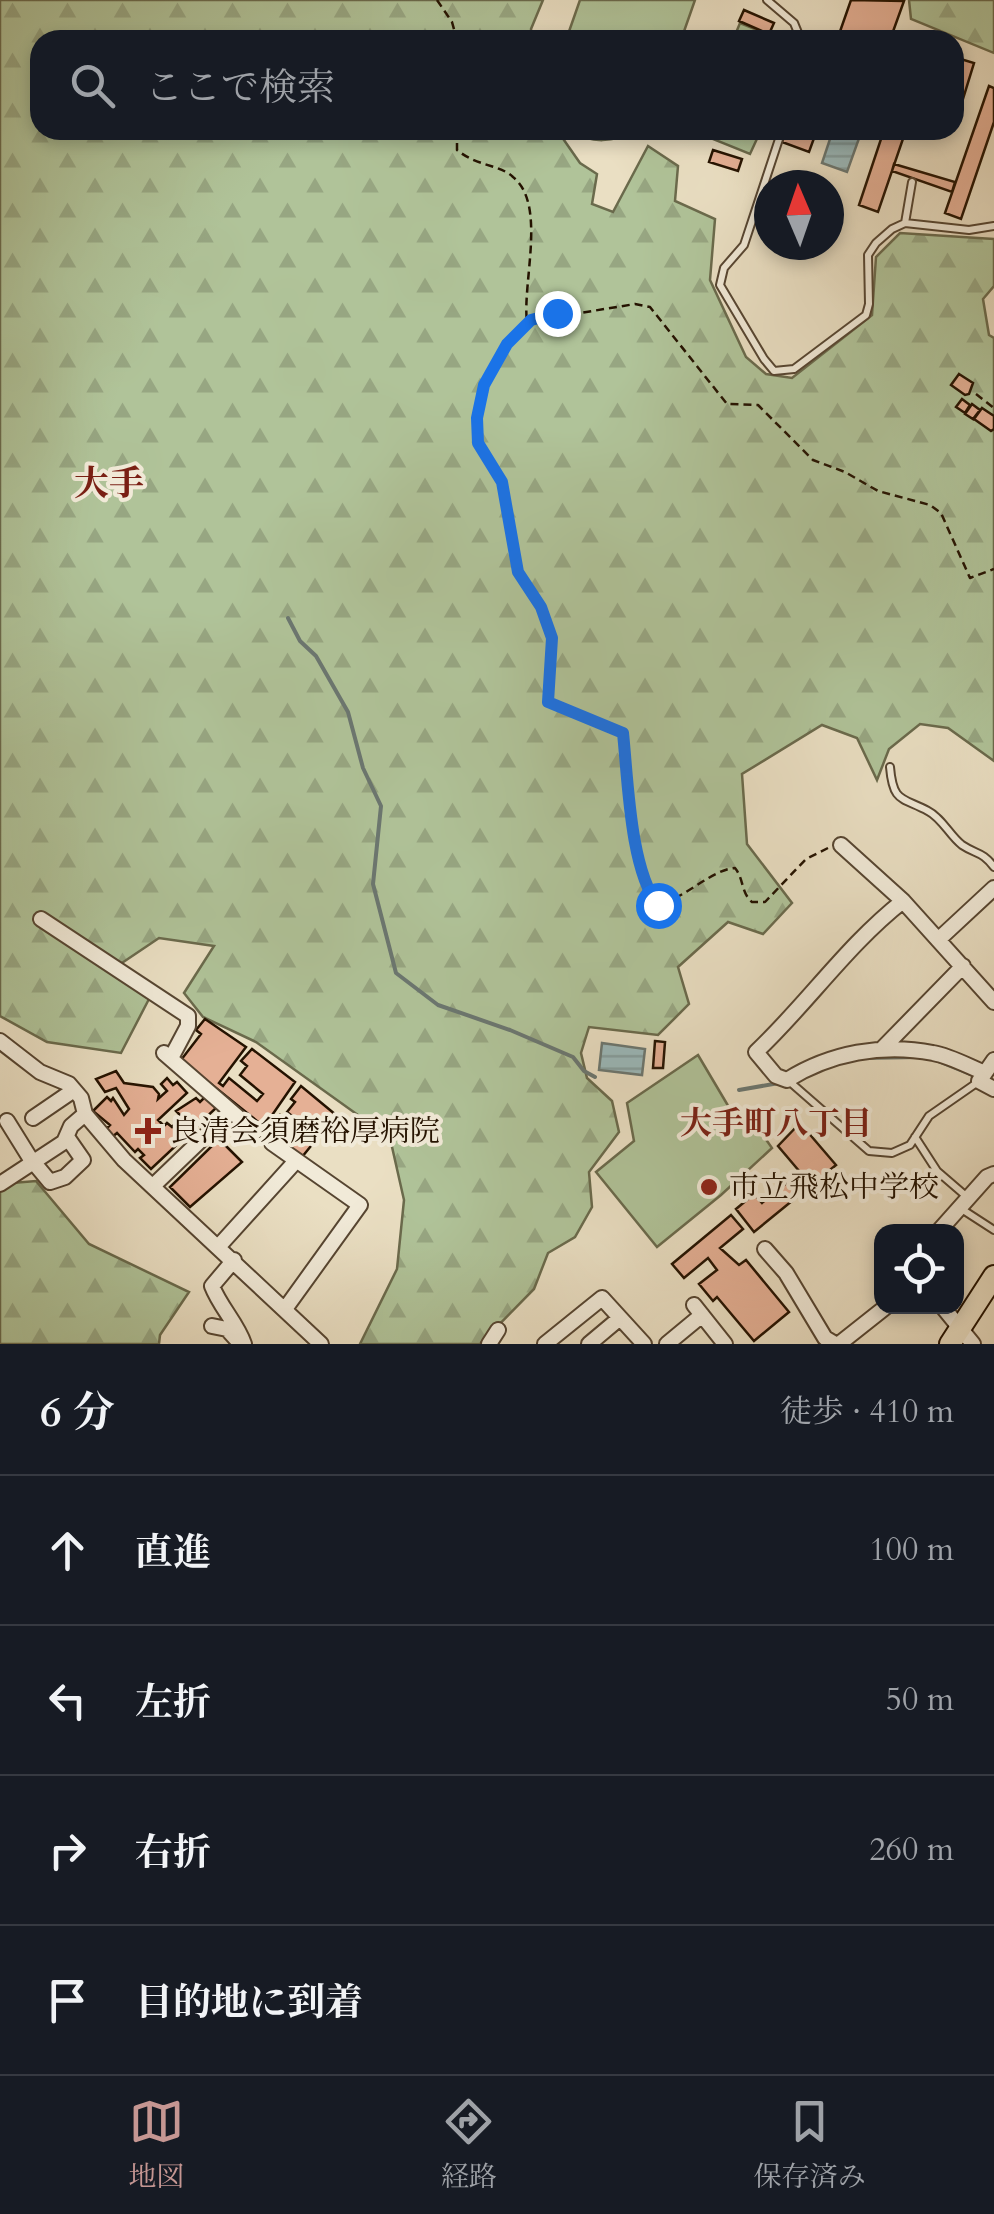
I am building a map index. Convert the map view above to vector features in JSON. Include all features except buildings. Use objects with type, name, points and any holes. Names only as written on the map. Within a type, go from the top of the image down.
[{"type":"main road","points":[[960,1339],[994,1276]]},
{"type":"street","points":[[841,844],[902,902],[994,1002]]},
{"type":"street","points":[[938,940],[994,888]]},
{"type":"street","points":[[902,902],[861,937],[795,1016],[756,1052],[776,1076],[791,1083],[813,1064],[840,1055],[882,1050],[934,1053],[982,1077],[994,1089]]},
{"type":"street","points":[[41,919],[188,1016],[188,1026],[167,1056],[255,1132]]},
{"type":"street","points":[[882,1050],[963,966]]},
{"type":"street","points":[[0,1041],[40,1072],[70,1084],[80,1098],[84,1114],[124,1160],[322,1344]]},
{"type":"street","points":[[982,1077],[994,1060]]},
{"type":"street","points":[[33,1118],[74,1090]]},
{"type":"street","points":[[153,1186],[229,1113]]},
{"type":"street","points":[[0,1184],[64,1142],[71,1126],[84,1114]]},
{"type":"street","points":[[7,1121],[50,1182],[66,1177],[83,1160],[66,1137]]},
{"type":"street","points":[[272,1144],[360,1205],[285,1308]]},
{"type":"street","points":[[219,1246],[295,1162]]},
{"type":"street","points":[[945,1224],[994,1174]]},
{"type":"street","points":[[765,1249],[786,1273],[825,1338],[837,1344],[876,1314]]},
{"type":"street","points":[[234,1260],[212,1286],[218,1302],[242,1336],[242,1344]]},
{"type":"street","points":[[544,1344],[602,1298],[644,1344]]},
{"type":"street","points":[[667,1344],[698,1310],[726,1344]]},
{"type":"street","points":[[946,1314],[960,1339]]},
{"type":"street","points":[[589,1344],[620,1318]]},
{"type":"street","points":[[212,1326],[227,1330],[242,1344]]},
{"type":"street","points":[[490,1344],[498,1330]]},
{"type":"lane","points":[[767,0],[794,22],[797,30]]},
{"type":"lane","points":[[779,140],[744,245],[724,268],[720,285],[774,371],[794,369],[866,315],[870,304],[868,255],[876,243],[906,222],[969,230],[994,226]]},
{"type":"lane","points":[[906,222],[912,182]]},
{"type":"lane","points":[[890,767],[891,780],[904,803],[928,811],[964,846],[983,852],[994,867]]},
{"type":"lane","points":[[791,1083],[870,1151],[892,1153],[910,1145],[929,1116],[982,1077]]},
{"type":"lane","points":[[916,1137],[937,1171],[994,1230]]},
{"type":"path","points":[[437,0],[454,30]]},
{"type":"path","points":[[457,140],[457,150],[472,162],[511,174],[526,190],[531,251],[524,300],[527,324]]},
{"type":"path","points":[[841,844],[806,859],[764,902],[752,902],[745,896],[740,874],[734,868],[724,869],[673,901],[658,905],[646,890],[632,816],[623,733],[548,702],[552,638],[547,620],[518,572],[502,482],[478,443],[477,418],[484,385],[507,344],[538,316],[636,304],[650,307],[728,404],[758,405],[813,460],[878,491],[930,505],[941,513],[970,578],[994,570]]},
{"type":"path","points":[[976,394],[994,408]]},
{"type":"green space","points":[[0,0],[543,0],[531,30],[30,30],[30,140],[564,140],[580,163],[597,174],[592,204],[613,212],[648,146],[678,166],[675,201],[715,219],[710,280],[746,357],[766,374],[792,378],[872,315],[876,257],[900,233],[994,239],[994,286],[983,299],[989,335],[994,338],[994,761],[948,728],[920,724],[889,749],[877,780],[857,738],[822,725],[742,774],[747,844],[792,903],[763,934],[728,922],[678,967],[689,1004],[658,1035],[589,1027],[581,1053],[587,1078],[612,1101],[619,1132],[589,1172],[592,1207],[575,1237],[548,1253],[534,1289],[480,1344],[360,1344],[397,1269],[404,1200],[390,1138],[256,1042],[203,1017],[184,993],[214,946],[159,938],[110,971],[149,999],[121,1053],[47,1042],[0,1016]]},
{"type":"green space","points":[[580,0],[695,0],[684,30],[570,30]]},
{"type":"green space","points":[[909,0],[994,0],[994,53],[964,41],[964,30],[938,30],[911,19]]},
{"type":"green space","points":[[740,23],[757,30],[737,30]]},
{"type":"green space","points":[[715,140],[756,140],[750,154]]},
{"type":"green space","points":[[698,1055],[730,1109],[746,1111],[772,1148],[657,1247],[596,1172],[634,1141],[627,1103]]},
{"type":"green space","points":[[36,1181],[89,1244],[189,1292],[160,1335],[159,1344],[0,1344],[0,1184]]},
{"type":"water","points":[[830,140],[858,140],[847,172],[822,163]]},
{"type":"water","points":[[602,1043],[645,1049],[642,1075],[599,1070]]},
{"type":"waterway","points":[[288,618],[300,641],[316,656],[348,712],[363,768],[381,806],[373,884],[396,973],[438,1005],[573,1057],[595,1077]]},
{"type":"waterway","points":[[863,1058],[919,1057]]},
{"type":"waterway","points":[[938,1061],[975,1076]]},
{"type":"waterway","points":[[739,1090],[779,1083]]},
{"type":"place","name":"良清会須磨裕厚病院","points":[[148,1131]]},
{"type":"place","name":"市立飛松中学校","points":[[709,1187]]},
{"type":"district","name":"大手","points":[[109,483]]},
{"type":"district","name":"大手町八丁目","points":[[776,1123]]},
{"type":"route","points":[[557,313],[531,320],[507,344],[484,385],[477,418],[478,443],[502,482],[518,572],[541,607],[552,638],[548,702],[623,733],[644,882],[658,905]]}]
